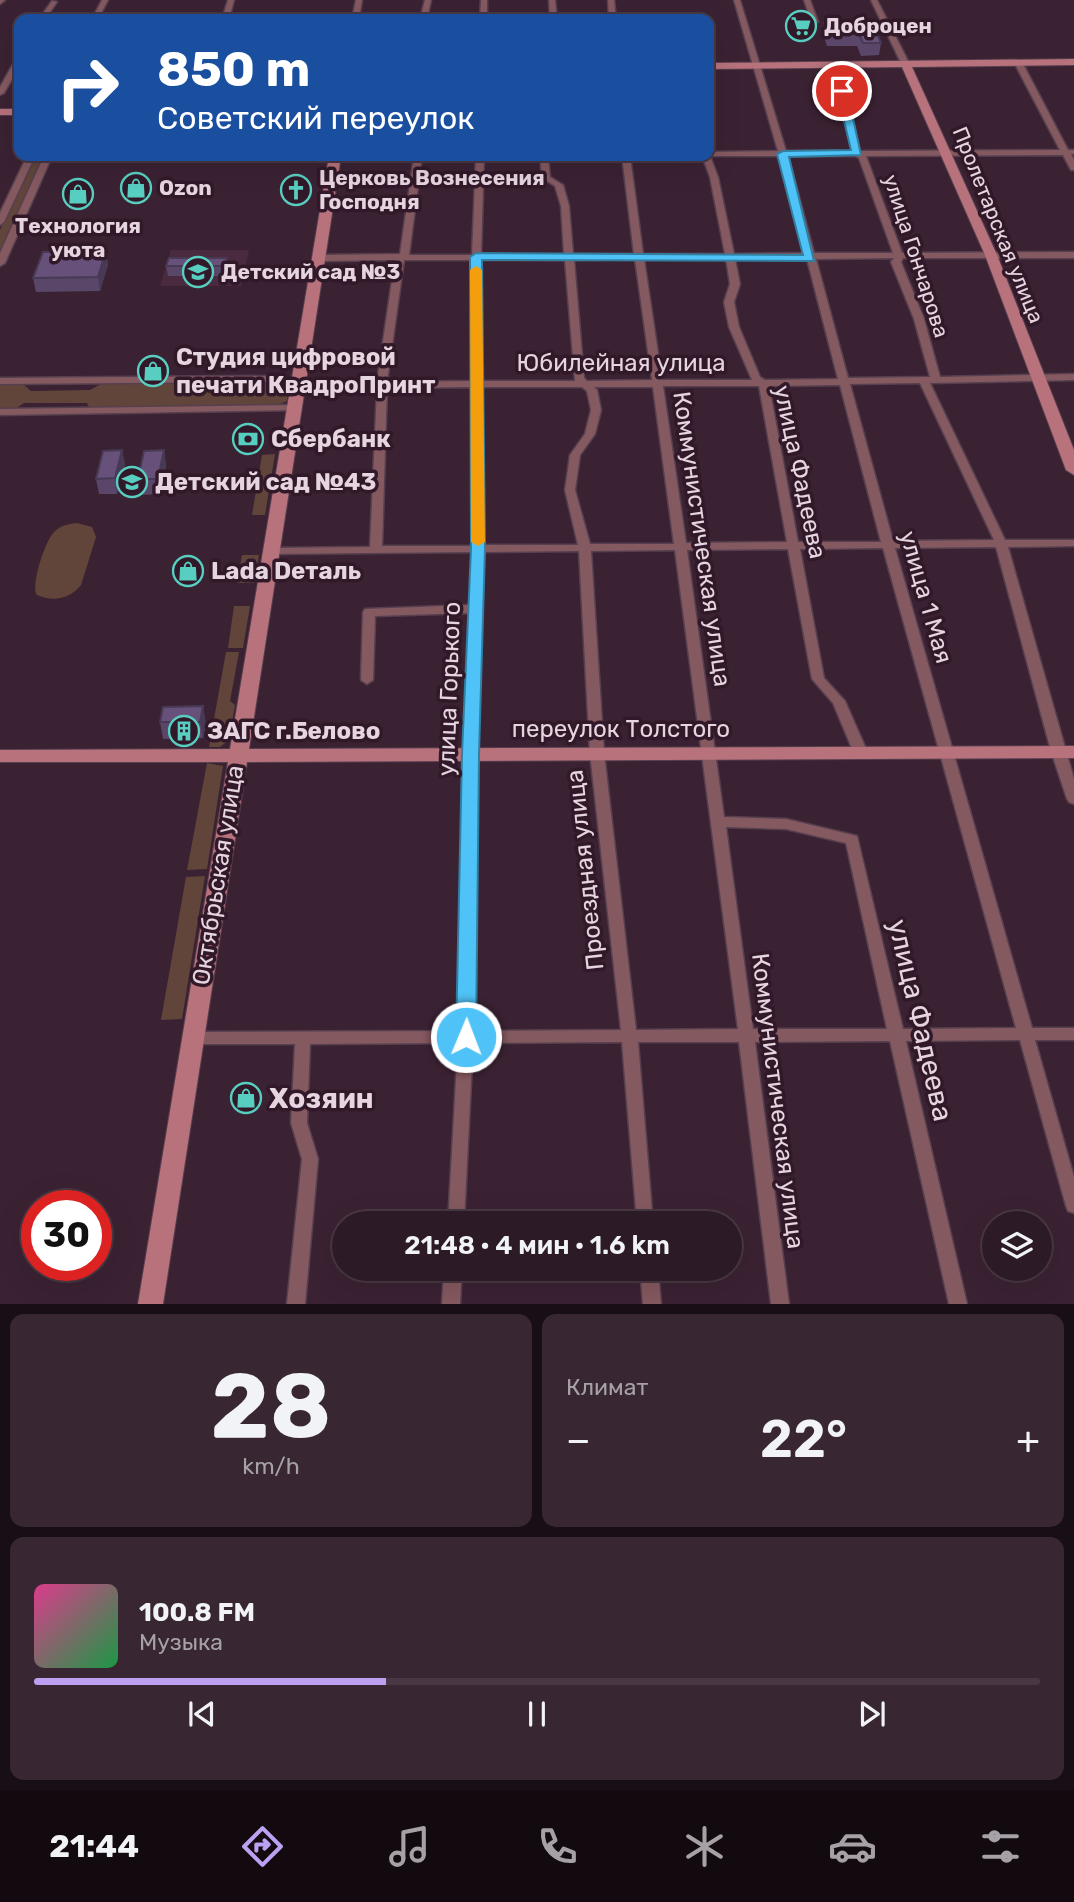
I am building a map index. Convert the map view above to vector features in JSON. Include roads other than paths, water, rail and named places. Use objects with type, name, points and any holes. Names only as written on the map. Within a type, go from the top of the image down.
[{"type":"street","name":"улица 1 Мая","points":[[737,0],[754,66],[783,154],[888,545],[1028,1034],[1074,1206]]},
{"type":"street","points":[[807,0],[815,20]]},
{"type":"street","name":"Пролетарская улица","points":[[874,0],[991,255],[1074,470]]},
{"type":"street","points":[[46,14],[54,2]]},
{"type":"street","points":[[714,66],[1074,63]]},
{"type":"street","points":[[1019,64],[1070,152],[1074,167]]},
{"type":"street","name":"улица Гончарова","points":[[835,66],[857,153],[863,158],[899,257],[896,262],[919,319],[930,380],[1001,544],[1066,751],[1074,799]]},
{"type":"street","points":[[0,93],[14,69]]},
{"type":"street","points":[[714,155],[1070,152]]},
{"type":"street","points":[[0,222],[29,161]]},
{"type":"street","points":[[0,263],[46,161]]},
{"type":"street","name":"Октябрьская улица","points":[[150,1304],[292,408],[334,161]]},
{"type":"street","points":[[376,550],[382,385],[417,161]]},
{"type":"street","name":"улица Горького","points":[[457,1211],[466,1037],[470,754],[478,549],[479,384],[476,257],[480,161]]},
{"type":"street","name":"Проездная улица","points":[[544,161],[546,178],[559,185],[565,206],[579,379],[592,390],[596,410],[590,434],[575,455],[570,490],[585,548],[597,753],[635,1085],[644,1211]]},
{"type":"street","name":"Коммунистическая улица","points":[[627,161],[637,257],[658,384],[748,1035],[780,1304]]},
{"type":"street","name":"улица Фадеева","points":[[709,161],[735,284],[729,302],[734,327],[756,379],[763,383],[818,679],[839,701],[860,751]]},
{"type":"street","points":[[319,258],[1074,255]]},
{"type":"street","name":"Юбилейная улица","points":[[0,381],[273,379],[296,385],[658,384],[1074,377]]},
{"type":"street","points":[[0,412],[292,408]]},
{"type":"street","points":[[271,551],[1074,543]]},
{"type":"street","points":[[367,680],[369,612],[476,609]]},
{"type":"street","name":"переулок Толстого","points":[[0,756],[1066,751]]},
{"type":"street","name":"улица Фадеева","points":[[719,821],[786,824],[852,840],[957,1304]]},
{"type":"street","points":[[192,1038],[1074,1034]]},
{"type":"street","points":[[296,1304],[310,1159],[299,1123],[303,1037]]},
{"type":"street","points":[[451,1304],[452,1281]]},
{"type":"street","points":[[650,1281],[652,1304]]},
{"type":"place","name":"Доброцен","points":[[801,26]]},
{"type":"place","name":"Ozon","points":[[136,188]]},
{"type":"place","name":"Церковь Вознесения Господня","points":[[296,190]]},
{"type":"place","name":"Технология уюта","points":[[78,194]]},
{"type":"place","name":"Детский сад №3","points":[[198,272]]},
{"type":"place","name":"Студия цифровой печати КвадроПринт","points":[[153,371]]},
{"type":"place","name":"Сбербанк","points":[[248,439]]},
{"type":"place","name":"Детский сад №43","points":[[132,482]]},
{"type":"place","name":"Lada Dеталь","points":[[188,571]]},
{"type":"place","name":"ЗАГС г.Белово","points":[[184,731]]},
{"type":"place","name":"Хозяин","points":[[246,1098]]}]
